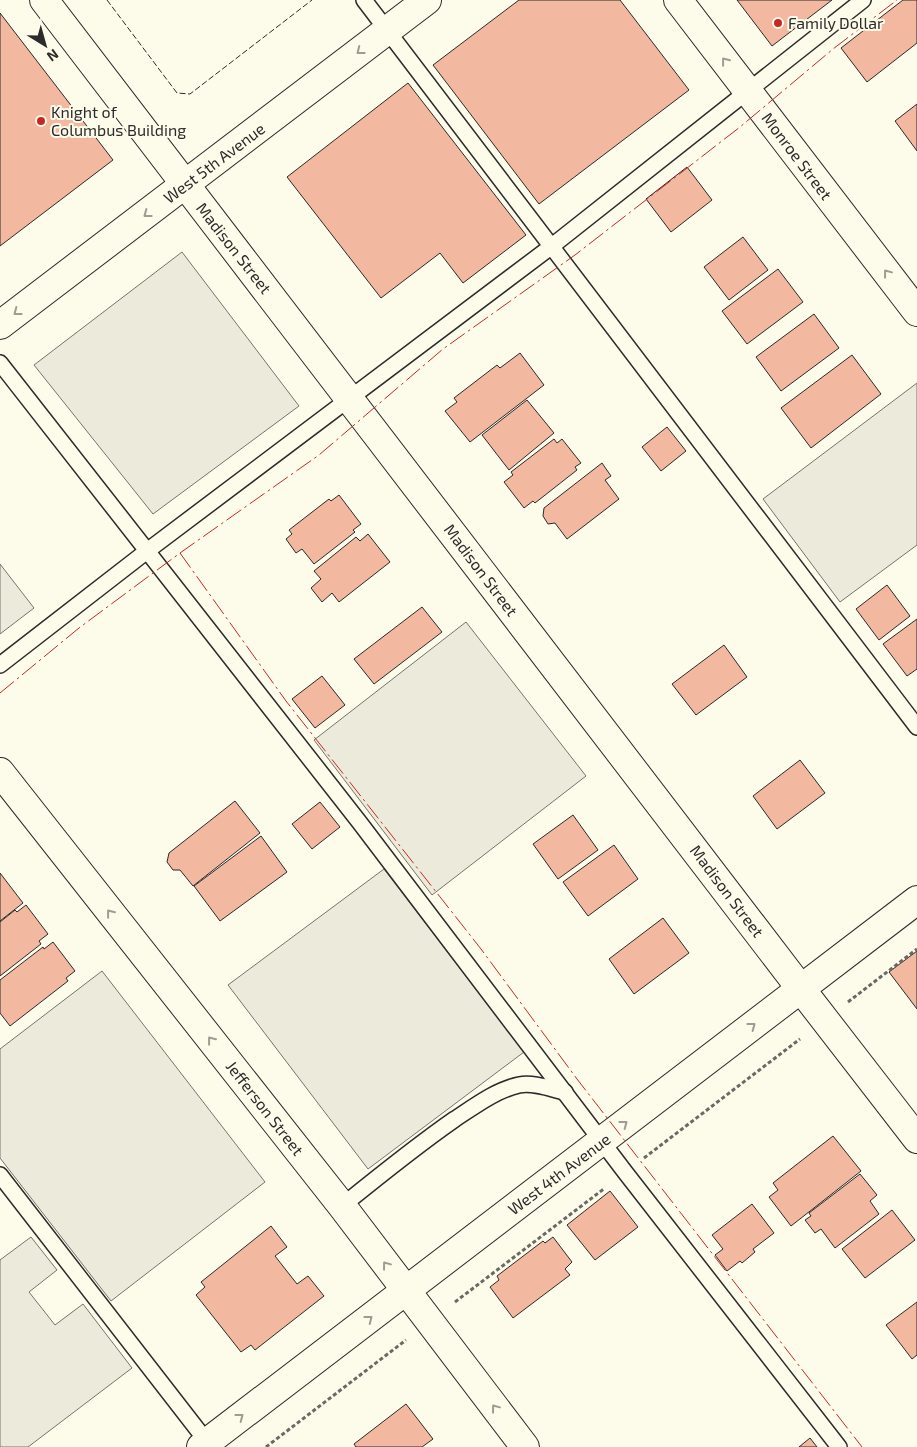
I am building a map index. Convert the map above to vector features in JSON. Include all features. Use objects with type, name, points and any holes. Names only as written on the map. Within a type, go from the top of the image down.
[{"type":"street","name":"Madison Street","points":[[44,0],[917,1139]]},
{"type":"street","name":"West 5th Avenue","points":[[0,325],[427,0]]},
{"type":"street","name":"Monroe Street","points":[[678,0],[917,312]]},
{"type":"street","name":"Jefferson Street","points":[[0,772],[342,1206],[525,1447]]},
{"type":"street","name":"West 4th Avenue","points":[[207,1445],[917,900]]},
{"type":"lane","points":[[364,0],[917,727]]},
{"type":"lane","points":[[0,665],[147,551],[552,246],[864,0]]},
{"type":"lane","points":[[0,363],[360,823],[602,1141],[839,1447]]},
{"type":"lane","points":[[342,1206],[440,1130],[496,1094],[521,1085],[541,1086],[565,1092]]},
{"type":"lane","points":[[0,1175],[207,1445]]},
{"type":"path","points":[[854,998],[917,950]]},
{"type":"path","points":[[266,1447],[410,1336]]},
{"type":"shaded area","points":[[182,252],[299,406],[153,514],[34,365]]},
{"type":"shaded area","points":[[917,383],[917,545],[840,602],[763,499]]},
{"type":"shaded area","points":[[0,564],[34,608],[0,634]]},
{"type":"shaded area","points":[[466,622],[586,776],[432,895],[314,740]]},
{"type":"shaded area","points":[[384,869],[524,1052],[368,1169],[228,985]]},
{"type":"shaded area","points":[[102,971],[265,1182],[111,1301],[0,1158],[0,1049]]},
{"type":"shaded area","points":[[31,1237],[57,1270],[29,1292],[55,1325],[83,1304],[132,1368],[28,1447],[0,1447],[0,1260]]},
{"type":"building","points":[[519,0],[620,0],[689,90],[539,204],[433,65]]},
{"type":"building","name":"Family Dollar","points":[[737,0],[832,0],[772,46]]},
{"type":"building","points":[[903,0],[917,0],[917,43],[867,82],[841,48]]},
{"type":"building","name":"Knight of Columbus Building","points":[[0,13],[113,160],[0,246]]},
{"type":"building","points":[[408,83],[526,235],[463,283],[440,253],[381,298],[287,177]]},
{"type":"building","points":[[917,104],[917,151],[895,121]]},
{"type":"building","points":[[687,167],[712,200],[671,232],[646,199]]},
{"type":"building","points":[[743,237],[768,270],[729,300],[704,267]]},
{"type":"building","points":[[778,269],[803,302],[747,344],[722,311]]},
{"type":"building","points":[[814,314],[839,348],[781,391],[756,357]]},
{"type":"building","points":[[520,353],[544,385],[470,442],[445,411],[457,402],[454,398],[497,365],[500,368]]},
{"type":"building","points":[[852,355],[881,394],[811,448],[781,408]]},
{"type":"building","points":[[527,400],[554,433],[509,470],[482,435]]},
{"type":"building","points":[[667,427],[686,451],[661,471],[642,447]]},
{"type":"building","points":[[554,439],[557,443],[562,439],[581,463],[575,467],[577,470],[535,503],[533,501],[524,508],[504,482],[513,475],[511,472]]},
{"type":"building","points":[[602,463],[611,476],[605,480],[619,499],[567,539],[555,523],[548,524],[543,516],[544,508]]},
{"type":"building","points":[[339,495],[361,524],[353,530],[355,532],[314,564],[302,549],[296,553],[286,539],[292,534],[289,530],[329,499],[331,501]]},
{"type":"building","points":[[368,534],[390,562],[339,602],[332,593],[322,602],[311,588],[321,579],[314,571],[356,537],[360,541]]},
{"type":"building","points":[[887,585],[910,616],[879,640],[856,609]]},
{"type":"building","points":[[422,607],[442,632],[374,684],[354,659]]},
{"type":"building","points":[[917,619],[917,669],[907,676],[883,644]]},
{"type":"building","points":[[724,645],[747,677],[696,715],[672,684]]},
{"type":"building","points":[[322,676],[345,705],[315,728],[292,699]]},
{"type":"building","points":[[800,760],[825,793],[777,829],[753,796]]},
{"type":"building","points":[[235,801],[260,833],[193,886],[180,870],[173,870],[167,862],[169,853]]},
{"type":"building","points":[[320,802],[340,827],[312,849],[292,824]]},
{"type":"building","points":[[573,815],[598,850],[558,879],[533,844]]},
{"type":"building","points":[[261,836],[287,872],[220,921],[194,886]]},
{"type":"building","points":[[614,845],[638,879],[588,916],[563,882]]},
{"type":"building","points":[[0,873],[23,903],[0,921]]},
{"type":"building","points":[[26,905],[48,934],[39,941],[41,944],[0,976],[0,922],[15,910],[17,912]]},
{"type":"building","points":[[663,918],[689,953],[634,994],[609,959]]},
{"type":"building","points":[[53,942],[75,971],[66,978],[68,981],[10,1026],[0,1013],[0,980],[43,947],[44,949]]},
{"type":"building","points":[[917,951],[917,1009],[889,972]]},
{"type":"building","points":[[833,1136],[861,1171],[791,1226],[769,1197],[778,1190],[773,1183]]},
{"type":"building","points":[[860,1174],[877,1195],[870,1201],[879,1214],[835,1248],[821,1229],[815,1233],[805,1220],[811,1216],[809,1213]]},
{"type":"building","points":[[610,1191],[638,1227],[595,1260],[567,1225]]},
{"type":"building","points":[[752,1204],[774,1233],[753,1249],[755,1252],[742,1263],[740,1261],[727,1271],[715,1255],[723,1249],[712,1235]]},
{"type":"building","points":[[892,1210],[915,1240],[865,1278],[842,1249]]},
{"type":"building","points":[[271,1226],[287,1247],[275,1256],[297,1284],[308,1276],[324,1296],[255,1350],[251,1345],[241,1352],[196,1295],[205,1287],[201,1282]]},
{"type":"building","points":[[553,1237],[572,1262],[565,1269],[570,1275],[513,1318],[490,1287],[499,1280],[497,1276],[543,1241],[545,1243]]},
{"type":"building","points":[[917,1302],[917,1355],[912,1359],[886,1325]]},
{"type":"building","points":[[406,1404],[433,1439],[422,1447],[356,1447],[354,1444]]},
{"type":"building","points":[[810,1438],[817,1447],[799,1447]]},
{"type":"fence","points":[[107,0],[177,93],[190,94],[312,0]]},
{"type":"power","points":[[0,693],[79,628],[180,553],[319,455],[443,349],[575,255],[740,127],[833,49],[897,0]]},
{"type":"power","points":[[180,553],[286,701],[481,949],[577,1079],[862,1447]]},
{"type":"place","name":"Family Dollar","points":[[778,23]]},
{"type":"place","name":"Knight of Columbus Building","points":[[41,121]]}]
